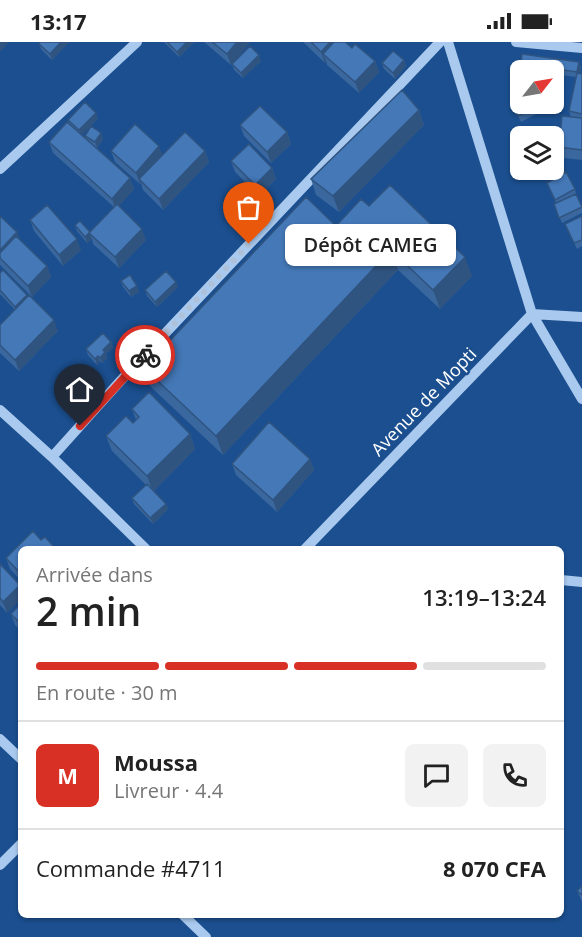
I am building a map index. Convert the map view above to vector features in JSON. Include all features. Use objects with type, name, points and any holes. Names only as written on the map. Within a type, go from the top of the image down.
[{"type":"street","points":[[0,169],[137,42]]},
{"type":"street","points":[[52,458],[131,369],[440,42]]},
{"type":"street","points":[[448,42],[532,314],[582,399]]},
{"type":"street","points":[[516,42],[582,48]]},
{"type":"street","points":[[532,314],[582,317]]},
{"type":"street","name":"Avenue de Mopti","points":[[308,546],[532,314]]},
{"type":"street","points":[[0,410],[143,546]]},
{"type":"street","points":[[564,580],[582,582]]},
{"type":"street","points":[[0,739],[18,756]]},
{"type":"street","points":[[0,865],[18,847]]},
{"type":"street","points":[[186,918],[206,937]]},
{"type":"building","points":[[40,42],[61,42],[50,54],[39,44]]},
{"type":"building","points":[[167,42],[187,42],[177,52]]},
{"type":"building","points":[[212,42],[237,42],[227,54]]},
{"type":"building","points":[[311,42],[330,42],[321,52]]},
{"type":"building","points":[[334,42],[345,42],[352,48],[355,44],[375,61],[355,82],[323,54]]},
{"type":"building","points":[[250,46],[259,55],[241,73],[232,64]]},
{"type":"building","points":[[393,51],[404,60],[393,73],[382,63]]},
{"type":"building","points":[[522,54],[579,62],[577,72],[564,70],[564,60],[521,60]]},
{"type":"building","points":[[577,73],[582,74],[582,114],[569,111]]},
{"type":"building","points":[[402,90],[419,110],[333,196],[311,179]]},
{"type":"building","points":[[85,102],[96,113],[79,130],[68,120]]},
{"type":"building","points":[[260,106],[287,132],[267,152],[240,125]]},
{"type":"building","points":[[562,116],[582,118],[582,150],[564,148],[564,126],[561,126]]},
{"type":"building","points":[[67,122],[130,178],[112,199],[49,142]]},
{"type":"building","points":[[135,124],[159,146],[136,173],[111,151]]},
{"type":"building","points":[[91,126],[101,133],[95,142],[85,136]]},
{"type":"building","points":[[185,132],[205,151],[159,199],[139,179]]},
{"type":"building","points":[[249,144],[272,168],[255,185],[231,161]]},
{"type":"building","points":[[566,172],[575,189],[555,200],[547,183],[552,180],[564,180]]},
{"type":"building","points":[[390,185],[465,257],[433,290],[391,250],[216,436],[144,368],[306,197],[336,226],[361,199],[369,206]]},
{"type":"building","points":[[576,194],[582,207],[559,218],[554,204]]},
{"type":"building","points":[[117,204],[142,229],[115,257],[89,233]]},
{"type":"building","points":[[47,205],[77,239],[59,255],[30,220]]},
{"type":"building","points":[[0,216],[17,232],[0,250]]},
{"type":"building","points":[[582,216],[582,240],[574,243],[565,224]]},
{"type":"building","points":[[80,221],[90,232],[85,237],[75,225]]},
{"type":"building","points":[[16,236],[47,266],[28,286],[0,258],[0,253]]},
{"type":"building","points":[[3,270],[27,295],[15,307],[0,290],[0,273]]},
{"type":"building","points":[[166,271],[176,282],[155,302],[145,290]]},
{"type":"building","points":[[130,275],[137,286],[129,291],[121,281]]},
{"type":"building","points":[[29,295],[54,320],[15,360],[0,345],[0,325]]},
{"type":"building","points":[[103,333],[111,342],[103,350],[105,352],[100,358],[98,356],[95,359],[86,349]]},
{"type":"building","points":[[149,392],[190,434],[147,476],[106,436],[126,416],[133,423],[139,417],[132,409]]},
{"type":"building","points":[[269,422],[310,459],[273,500],[232,464]]},
{"type":"building","points":[[147,484],[166,504],[150,518],[132,498]]},
{"type":"building","points":[[33,531],[41,540],[45,537],[53,546],[18,546]]},
{"type":"building","points":[[18,546],[18,571],[6,558]]},
{"type":"building","points":[[0,564],[18,583],[18,587],[3,602],[0,598]]},
{"type":"building","points":[[18,606],[18,621],[11,614]]},
{"type":"way so far","points":[[145,355],[249,244]]},
{"type":"place","name":"Dépôt CAMEG","points":[[249,244]]},
{"type":"route","points":[[80,426],[145,355]]}]
